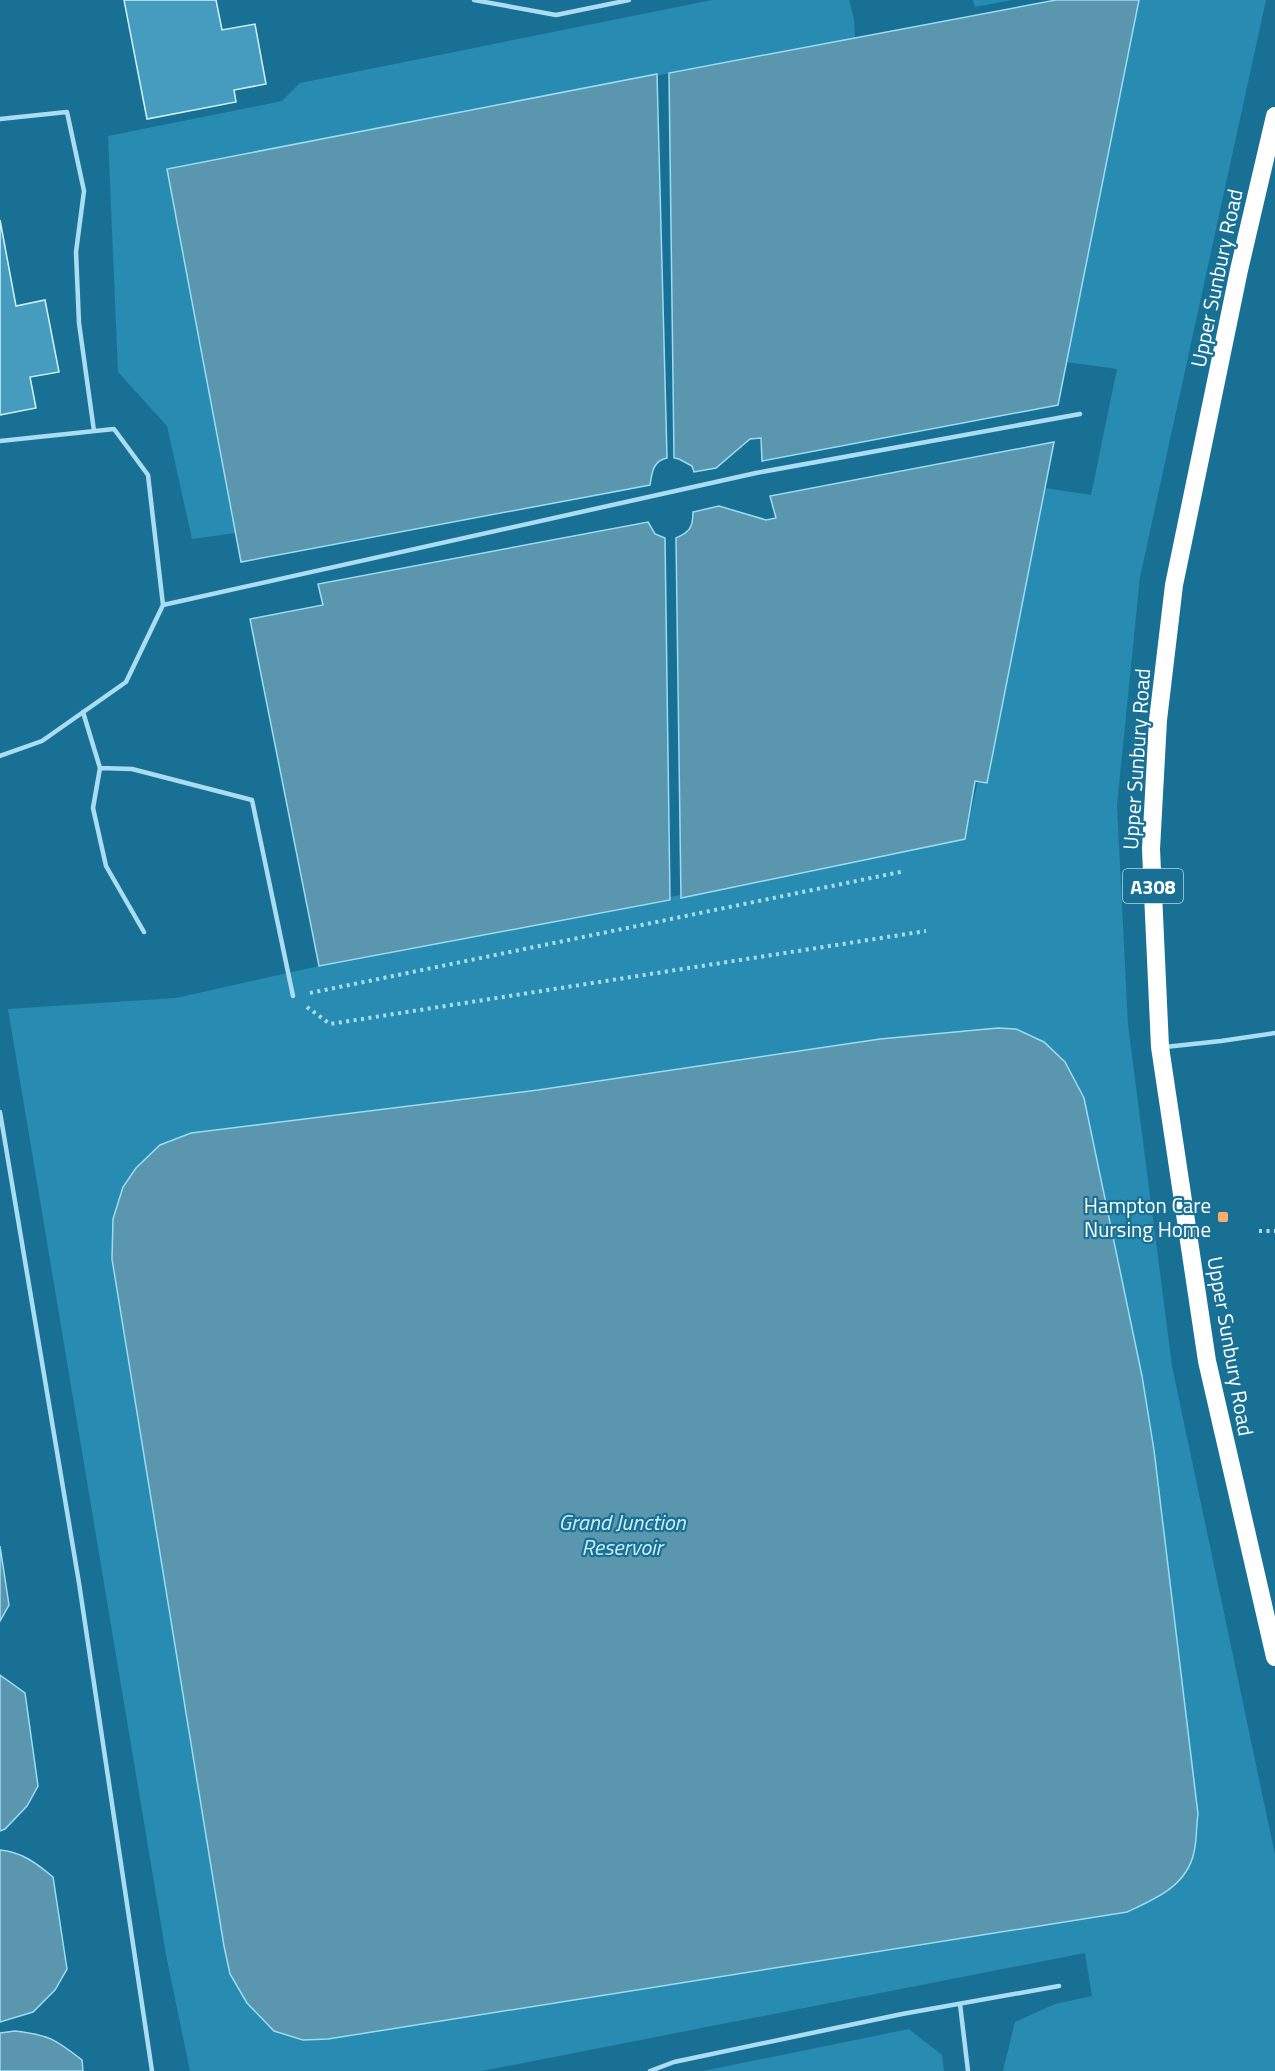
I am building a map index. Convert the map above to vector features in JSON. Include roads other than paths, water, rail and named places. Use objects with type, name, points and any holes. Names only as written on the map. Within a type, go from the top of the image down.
[{"type":"highway","name":"Upper Sunbury Road","points":[[1275,116],[1239,270],[1174,585],[1158,720],[1151,849],[1160,1047],[1207,1362],[1275,1657]]},
{"type":"lane","points":[[474,0],[556,15],[629,0]]},
{"type":"lane","points":[[0,119],[67,112],[84,191],[76,252],[79,323],[94,431]]},
{"type":"lane","points":[[163,605],[756,473],[1080,414]]},
{"type":"lane","points":[[0,441],[114,429],[148,475],[163,605],[126,682],[42,741],[0,756]]},
{"type":"lane","points":[[83,712],[100,768],[93,808],[106,866],[144,932]]},
{"type":"lane","points":[[100,768],[132,769],[252,800],[293,996]]},
{"type":"lane","points":[[1160,1047],[1275,1033]]},
{"type":"lane","points":[[0,1112],[79,1583],[152,2071]]},
{"type":"lane","points":[[650,2071],[674,2062],[1059,1986]]},
{"type":"lane","points":[[960,2004],[968,2071]]},
{"type":"water","points":[[1056,0],[1139,0],[1058,405],[762,461],[761,438],[750,439],[716,468],[694,472],[692,466],[674,458],[669,73]]},
{"type":"water","points":[[657,74],[667,458],[656,464],[650,485],[241,562],[167,169]]},
{"type":"water","points":[[1054,442],[987,783],[975,781],[965,839],[681,898],[676,538],[685,534],[690,528],[693,512],[719,506],[766,520],[776,518],[770,496]]},
{"type":"water","points":[[648,522],[655,534],[665,538],[670,900],[319,966],[250,619],[323,605],[318,584]]},
{"type":"water","name":"Grand Junction Reservoir","points":[[998,1028],[1016,1029],[1044,1042],[1065,1062],[1084,1098],[1142,1376],[1154,1450],[1198,1814],[1196,1843],[1185,1874],[1159,1896],[1127,1912],[328,2039],[303,2040],[274,2031],[247,2003],[230,1974],[224,1946],[112,1259],[113,1219],[123,1187],[136,1168],[160,1145],[191,1133],[538,1090],[880,1039]]},
{"type":"water","points":[[0,1546],[9,1605],[0,1621]]},
{"type":"water","points":[[0,1675],[25,1693],[38,1786],[27,1806],[5,1829],[0,1831]]},
{"type":"water","points":[[0,1850],[28,1859],[53,1877],[67,1969],[55,1990],[33,2012],[0,2022]]},
{"type":"water","points":[[15,2031],[44,2036],[58,2043],[82,2060],[83,2071],[0,2071],[0,2033]]},
{"type":"place","name":"Hampton Care Nursing Home","points":[[1223,1217]]}]
